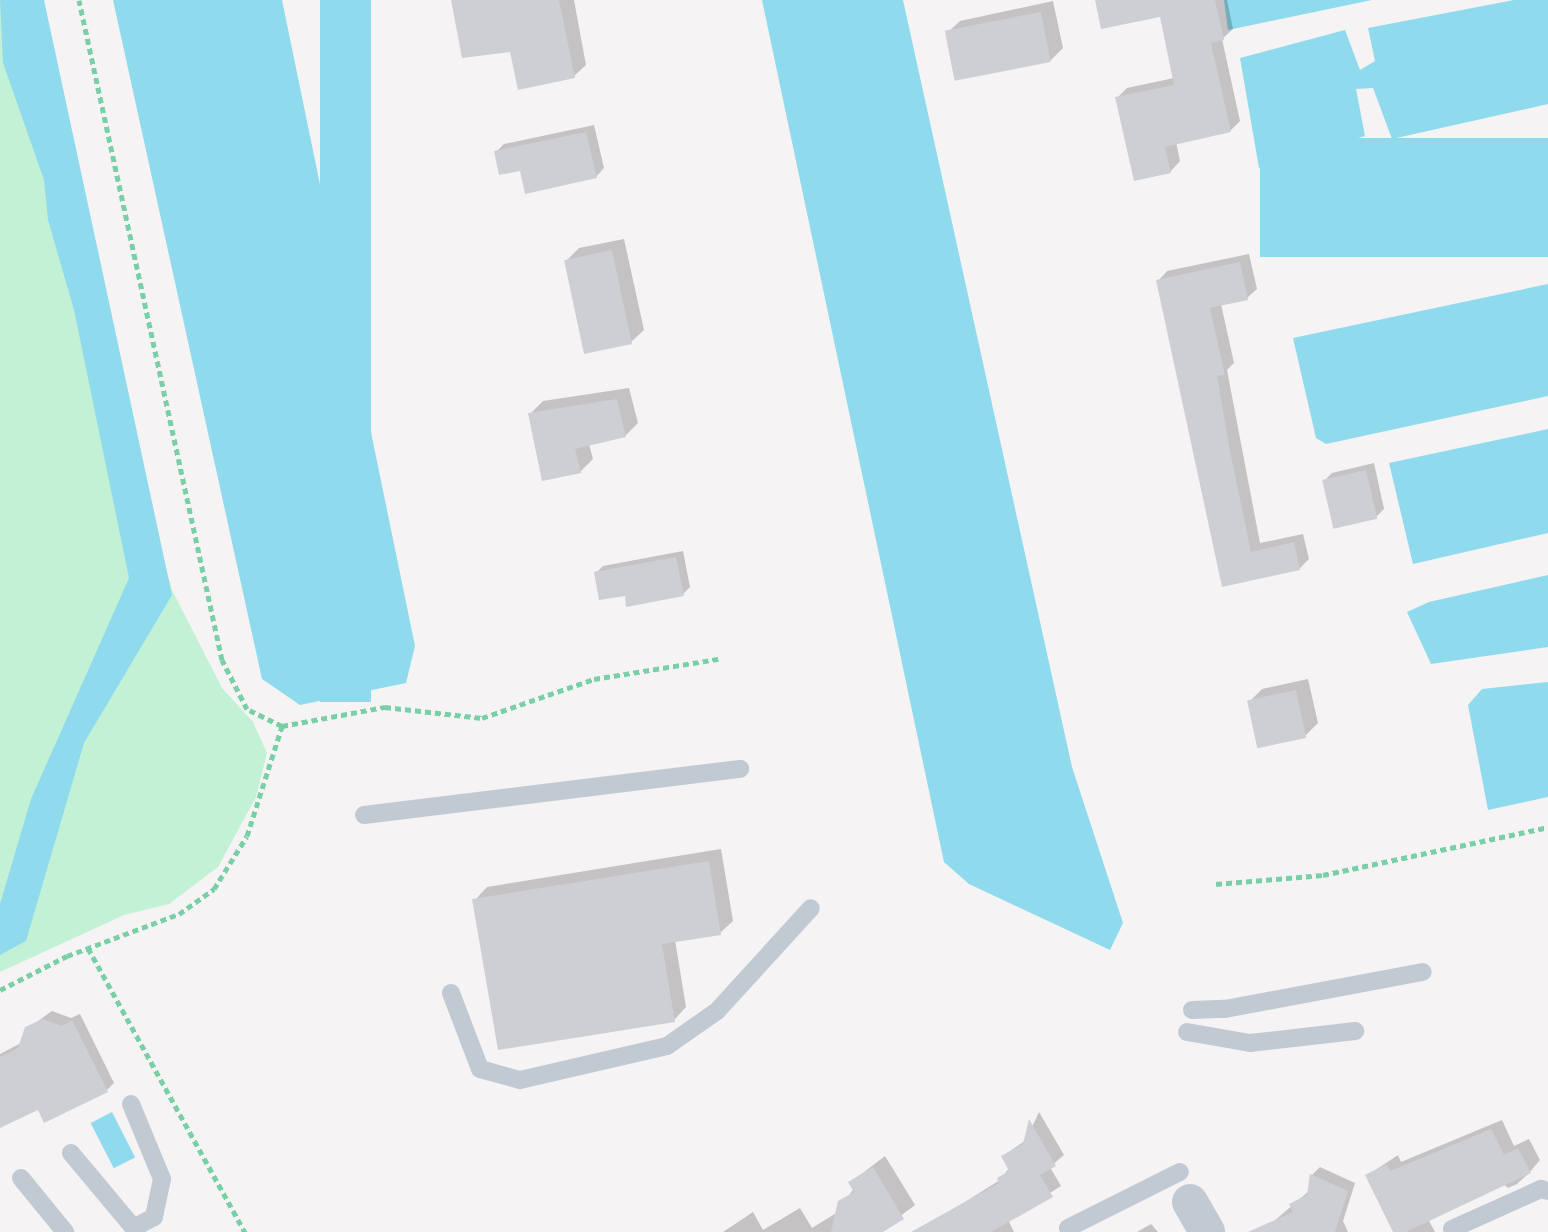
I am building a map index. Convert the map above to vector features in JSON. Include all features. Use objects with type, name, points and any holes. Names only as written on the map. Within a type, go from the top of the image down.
[{"type":"lane","points":[[364,815],[740,769]]},
{"type":"lane","points":[[451,993],[480,1069],[520,1080],[667,1046],[717,1011],[811,908]]},
{"type":"lane","points":[[1192,1010],[1225,1009],[1423,972]]},
{"type":"lane","points":[[1187,1032],[1250,1043],[1355,1031]]},
{"type":"lane","points":[[71,1153],[136,1230],[154,1217],[162,1179],[131,1104]]},
{"type":"lane","points":[[21,1178],[65,1232]]},
{"type":"lane","points":[[1452,1229],[1541,1189],[1548,1191]]},
{"type":"lane","points":[[1068,1228],[1192,1202]]},
{"type":"path","points":[[79,0],[222,660],[247,709],[282,726],[385,707],[482,718],[594,679],[718,659]]},
{"type":"path","points":[[0,990],[88,948],[179,914],[224,878],[247,836],[282,726]]},
{"type":"path","points":[[1216,884],[1323,875],[1548,827]]},
{"type":"path","points":[[88,948],[245,1232]]},
{"type":"green space","points":[[0,0],[172,590],[222,688],[253,722],[267,753],[256,797],[218,867],[169,904],[124,915],[0,972]]},
{"type":"water","points":[[0,0],[44,0],[172,595],[84,743],[26,941],[0,955],[0,904],[31,799],[129,578],[74,310],[48,220],[44,180],[3,63]]},
{"type":"water","points":[[113,0],[282,0],[415,646],[406,683],[300,705],[262,679]]},
{"type":"water","points":[[320,0],[371,0],[371,702],[320,702]]},
{"type":"water","points":[[762,0],[903,0],[1072,767],[1123,923],[1110,950],[969,884],[944,862]]},
{"type":"water","points":[[1224,0],[1372,0],[1228,30]]},
{"type":"water","points":[[1514,0],[1548,0],[1548,104],[1392,139],[1373,88],[1356,89],[1365,136],[1259,168],[1240,58],[1345,30],[1360,70],[1375,61],[1368,28]]},
{"type":"water","points":[[1260,138],[1548,138],[1548,257],[1260,257]]},
{"type":"water","points":[[1548,284],[1548,396],[1326,444],[1316,438],[1293,338]]},
{"type":"water","points":[[1548,429],[1548,533],[1413,564],[1389,463]]},
{"type":"water","points":[[1548,575],[1548,647],[1431,664],[1407,612],[1429,602]]},
{"type":"water","points":[[1548,682],[1548,797],[1488,810],[1468,705],[1482,689]]},
{"type":"water","points":[[112,1112],[135,1157],[114,1168],[91,1123]]},
{"type":"building","points":[[451,0],[559,0],[575,78],[518,90],[510,52],[462,58]]},
{"type":"building","points":[[1095,0],[1215,0],[1224,40],[1211,43],[1231,132],[1165,147],[1171,173],[1134,181],[1115,97],[1174,85],[1160,17],[1101,29]]},
{"type":"building","points":[[1041,12],[1051,62],[955,81],[945,31]]},
{"type":"building","points":[[586,132],[597,178],[525,194],[520,171],[499,175],[494,151]]},
{"type":"building","points":[[612,250],[632,344],[584,354],[564,260]]},
{"type":"building","points":[[1240,262],[1248,300],[1210,308],[1225,375],[1217,376],[1230,451],[1251,552],[1294,542],[1300,570],[1222,587],[1156,280]]},
{"type":"building","points":[[617,399],[626,437],[575,449],[581,473],[542,481],[528,413]]},
{"type":"building","points":[[1366,470],[1377,519],[1333,529],[1322,480]]},
{"type":"building","points":[[676,557],[684,596],[626,607],[625,596],[599,600],[594,572]]},
{"type":"building","points":[[1296,690],[1306,738],[1257,748],[1247,700]]},
{"type":"building","points":[[709,861],[721,935],[662,944],[675,1022],[498,1050],[472,899]]},
{"type":"building","points":[[43,1019],[62,1026],[72,1020],[108,1092],[44,1123],[38,1110],[0,1128],[0,1057],[18,1048],[25,1027]]},
{"type":"building","points":[[1029,1119],[1056,1166],[1040,1175],[1053,1197],[991,1232],[911,1232],[999,1183],[997,1178],[1009,1171],[1001,1156],[1023,1144]]},
{"type":"building","points":[[1491,1129],[1504,1155],[1518,1148],[1531,1173],[1406,1232],[1393,1232],[1365,1175],[1387,1164],[1390,1171]]},
{"type":"building","points":[[873,1167],[904,1219],[883,1232],[831,1232],[838,1201],[854,1192],[848,1182]]},
{"type":"building","points":[[1310,1174],[1348,1191],[1335,1232],[1248,1232],[1293,1212],[1289,1204],[1307,1195]]}]
